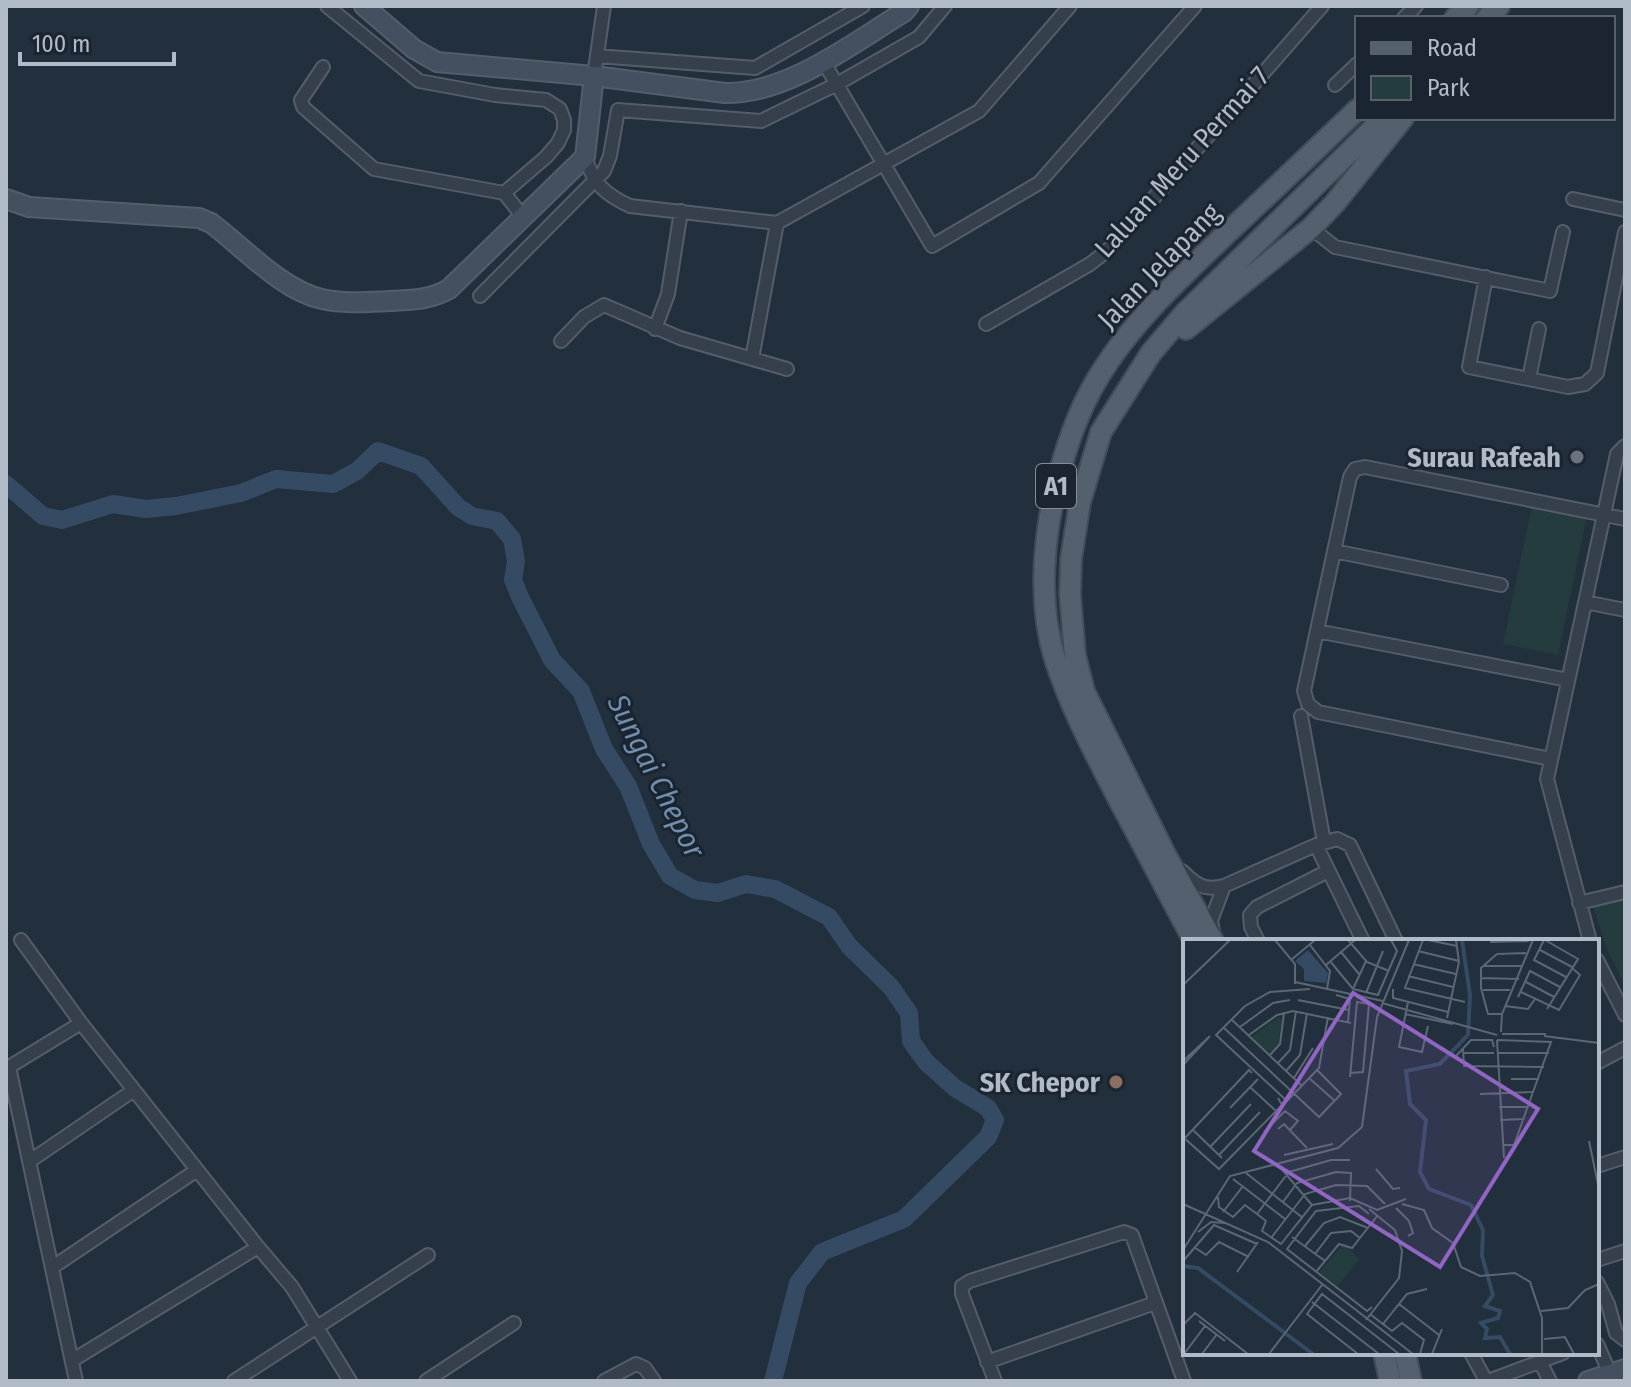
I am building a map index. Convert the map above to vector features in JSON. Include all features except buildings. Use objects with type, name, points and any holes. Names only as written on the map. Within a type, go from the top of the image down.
[{"type":"main road","name":"Jalan Jelapang","points":[[1193,939],[1090,745],[1069,699],[1054,655],[1045,612],[1044,575],[1054,494],[1063,457],[1083,406],[1103,369],[1131,331],[1187,272],[1355,112]]},
{"type":"main road","name":"Jalan Jelapang","points":[[1213,939],[1165,854],[1084,691],[1072,626],[1071,559],[1080,502],[1101,432],[1151,353],[1185,313],[1382,120]]},
{"type":"main road","points":[[1131,381],[1191,325],[1311,228],[1401,120]]},
{"type":"main road","points":[[1385,1355],[1395,1381]]},
{"type":"main road","points":[[1395,1381],[1404,1355]]},
{"type":"street","points":[[327,6],[419,81],[495,95],[546,100],[560,109],[564,130],[558,143],[504,193]]},
{"type":"street","points":[[364,6],[414,49],[437,62],[747,94],[769,88],[823,61],[904,8]]},
{"type":"street","points":[[604,6],[585,157],[595,182],[617,200],[630,206],[777,223],[979,111],[1070,6]]},
{"type":"street","points":[[597,56],[755,68],[863,6]]},
{"type":"street","points":[[480,296],[595,182],[610,156],[618,110],[761,121],[837,84],[919,37],[945,6]]},
{"type":"street","points":[[823,61],[932,246],[1039,183],[1195,6]]},
{"type":"street","name":"Laluan Meru Permai 7","points":[[986,324],[1090,264],[1108,250],[1322,6]]},
{"type":"street","points":[[1335,85],[1355,66]]},
{"type":"street","points":[[323,67],[301,100],[303,107],[374,169],[504,193],[524,218]]},
{"type":"street","points":[[6,199],[29,207],[199,218],[211,223],[295,288],[320,299],[351,303],[416,300],[443,292],[585,157]]},
{"type":"street","points":[[1573,199],[1625,210]]},
{"type":"street","points":[[655,329],[668,294],[681,211]]},
{"type":"street","points":[[752,359],[777,223]]},
{"type":"street","points":[[1311,228],[1335,247],[1550,291],[1563,232]]},
{"type":"street","points":[[1486,277],[1469,367],[1568,387],[1585,384],[1597,373],[1625,232]]},
{"type":"street","points":[[561,341],[584,317],[604,305],[655,329],[787,369]]},
{"type":"street","points":[[1529,379],[1539,329]]},
{"type":"street","points":[[1589,939],[1548,787],[1568,680],[1621,450]]},
{"type":"street","points":[[1551,759],[1318,712],[1308,704],[1304,691],[1352,472],[1365,467],[1625,519]]},
{"type":"street","points":[[1334,551],[1501,585]]},
{"type":"street","points":[[1585,602],[1625,610]]},
{"type":"street","points":[[1317,631],[1568,680]]},
{"type":"street","points":[[1301,716],[1320,844],[1328,871],[1362,939]]},
{"type":"street","points":[[1165,854],[1195,884],[1208,889],[1224,886],[1337,839],[1350,845],[1395,939]]},
{"type":"street","points":[[1257,939],[1250,915],[1257,907],[1328,871]]},
{"type":"street","points":[[1214,939],[1211,921],[1224,886]]},
{"type":"street","points":[[1579,903],[1625,892]]},
{"type":"street","points":[[21,940],[81,1023],[292,1287],[350,1381]]},
{"type":"street","points":[[1599,965],[1624,1009]]},
{"type":"street","points":[[76,1381],[9,1067],[81,1023]]},
{"type":"street","points":[[1599,1062],[1625,1048]]},
{"type":"street","points":[[30,1161],[134,1090]]},
{"type":"street","points":[[1599,1165],[1625,1157]]},
{"type":"street","points":[[53,1267],[197,1170]]},
{"type":"street","points":[[995,1381],[962,1294],[962,1286],[1124,1232],[1132,1235],[1184,1381]]},
{"type":"street","points":[[73,1360],[258,1247]]},
{"type":"street","points":[[1599,1259],[1625,1251]]},
{"type":"street","points":[[234,1381],[428,1255]]},
{"type":"street","points":[[1599,1286],[1616,1333],[1625,1340]]},
{"type":"street","points":[[987,1362],[1155,1303]]},
{"type":"street","points":[[426,1381],[514,1323]]},
{"type":"street","points":[[1588,1381],[1616,1375],[1599,1347]]},
{"type":"street","points":[[1472,1355],[1487,1381],[1558,1355]]},
{"type":"street","points":[[1540,1362],[1550,1381]]},
{"type":"street","points":[[604,1381],[636,1364],[645,1368],[654,1381]]},
{"type":"green space","points":[[1532,505],[1587,516],[1558,655],[1503,644]]},
{"type":"green space","points":[[1625,892],[1625,986],[1606,947],[1591,900]]},
{"type":"waterway","name":"Sungai Chepor","points":[[6,484],[43,516],[62,520],[113,504],[146,509],[176,506],[241,493],[276,479],[333,484],[357,471],[378,451],[421,466],[458,507],[472,516],[497,521],[512,539],[516,561],[513,580],[521,599],[552,660],[581,691],[604,749],[628,786],[651,844],[670,876],[695,890],[718,893],[746,884],[775,889],[829,917],[849,946],[891,987],[909,1013],[911,1041],[926,1062],[955,1088],[988,1108],[995,1120],[988,1137],[904,1219],[822,1252],[798,1283],[773,1381]]},
{"type":"place","name":"Surau Rafeah","points":[[1577,457]]},
{"type":"place","name":"SK Chepor","points":[[1116,1082]]}]
